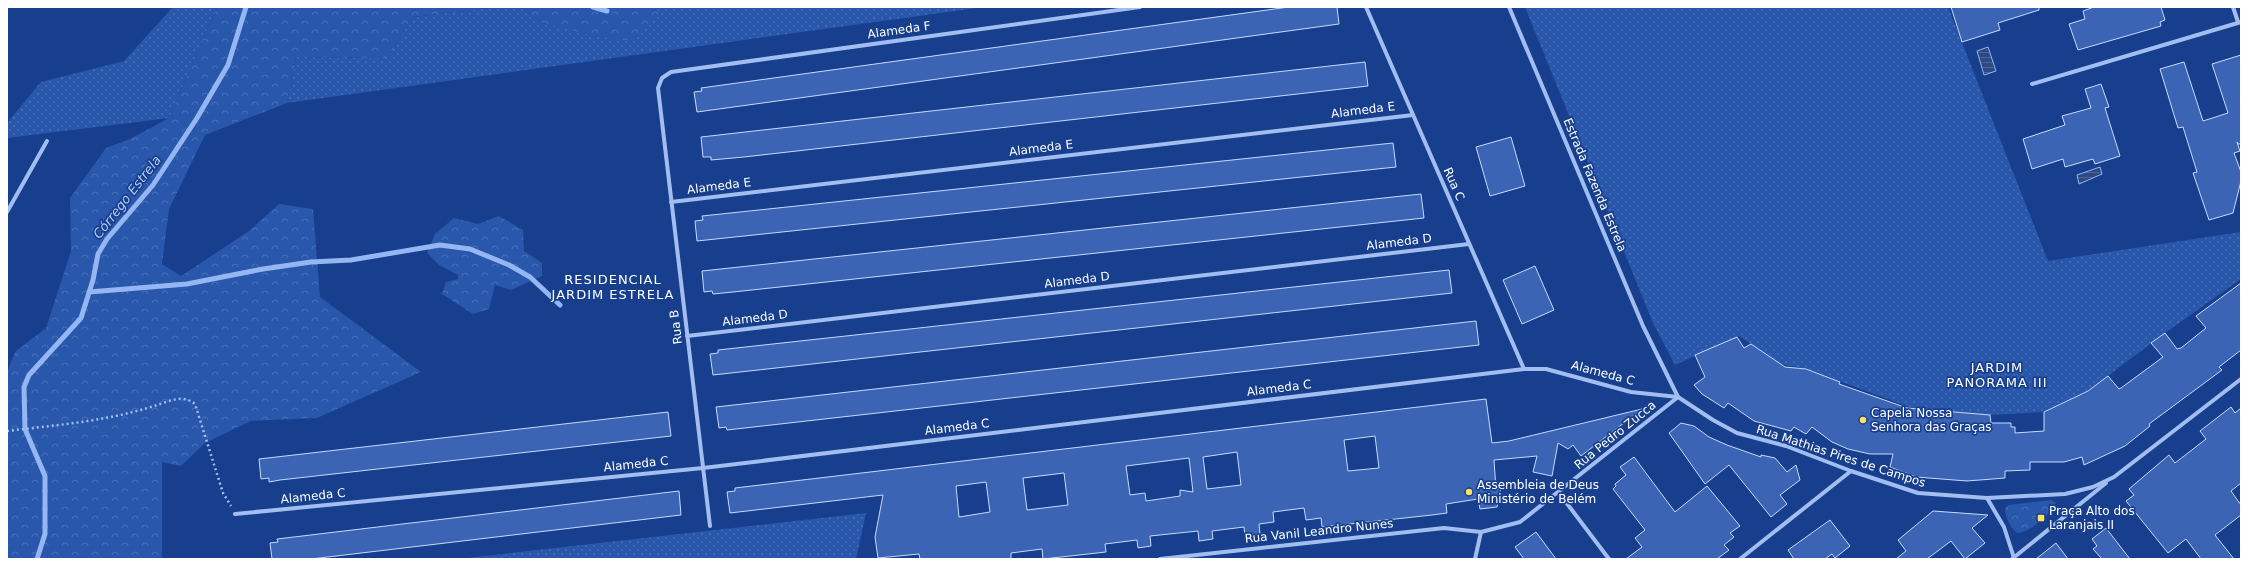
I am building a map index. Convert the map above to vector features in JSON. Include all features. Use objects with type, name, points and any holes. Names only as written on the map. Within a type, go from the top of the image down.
[{"type":"street","name":"Alameda F","points":[[662,78],[670,72],[1140,7]]},
{"type":"street","name":"Rua C","points":[[1366,7],[1524,369]]},
{"type":"street","name":"Estrada Fazenda Estrela","points":[[1510,7],[1643,326],[1664,370]]},
{"type":"street","points":[[2032,84],[2240,22],[2233,7]]},
{"type":"street","name":"Rua B","points":[[662,78],[658,88],[710,526]]},
{"type":"street","name":"Alameda E","points":[[671,202],[1413,114]]},
{"type":"street","points":[[7,212],[47,141]]},
{"type":"street","name":"Alameda D","points":[[687,336],[1469,244]]},
{"type":"street","name":"Alameda C","points":[[235,514],[703,468],[1524,369],[1546,369],[1632,392],[1678,397]]},
{"type":"street","name":"Rua Mathias Pires de Campos","points":[[1664,370],[1678,397],[1729,430],[1786,446],[1851,471],[1918,493],[1987,498],[2065,494],[2109,480],[2241,379]]},
{"type":"street","name":"Rua Pedro Zucca","points":[[1481,532],[1520,522],[1678,397]]},
{"type":"street","points":[[1740,559],[1851,471]]},
{"type":"street","points":[[1987,498],[2004,527],[2013,558],[2109,480]]},
{"type":"street","points":[[1558,493],[1609,559]]},
{"type":"street","name":"Rua Vanil Leandro Nunes","points":[[1160,559],[1444,528],[1481,532]]},
{"type":"street","points":[[1475,559],[1481,532]]},
{"type":"path","points":[[7,431],[104,419],[175,399],[190,400],[197,410],[223,493],[235,514]]},
{"type":"green space","points":[[173,7],[217,7],[169,118],[7,138],[7,123],[41,82],[124,61]]},
{"type":"green space","points":[[217,7],[497,7],[412,17],[388,58],[296,57],[287,103],[205,135],[169,209],[162,264],[181,276],[249,231],[279,204],[313,209],[320,297],[421,372],[317,418],[251,421],[205,443],[181,466],[162,462],[162,559],[7,559],[7,372],[15,352],[46,328],[71,251],[70,198],[106,148],[130,139],[169,118]]},
{"type":"green space","points":[[497,7],[520,7],[543,23],[658,15],[657,7],[984,7],[287,103],[296,57],[388,58],[412,17]]},
{"type":"green space","points":[[520,7],[657,7],[658,15],[632,41],[599,37],[543,23]]},
{"type":"green space","points":[[1525,7],[1948,7],[2048,261],[2241,232],[2241,279],[2165,333],[2089,390],[2043,412],[1990,415],[1951,413],[1909,407],[1807,369],[1781,364],[1739,336],[1675,365],[1653,323]]},
{"type":"green space","points":[[499,216],[523,230],[524,251],[542,263],[542,276],[511,290],[495,285],[489,309],[473,314],[442,294],[446,282],[458,279],[458,275],[439,265],[427,253],[435,234],[454,218],[478,224]]},
{"type":"green space","points":[[2051,500],[2056,503],[2044,518],[2028,530],[2017,533],[2014,531],[2007,518],[2005,508],[2009,505]]},
{"type":"green space","points":[[866,513],[856,559],[458,559]]},
{"type":"shaded area","points":[[1988,47],[1996,71],[1984,75],[1977,51]]},
{"type":"shaded area","points":[[2100,167],[2102,174],[2079,184],[2077,175]]},
{"type":"building","points":[[1289,7],[1337,7],[1339,24],[697,112],[694,92],[702,91],[701,88]]},
{"type":"building","points":[[1951,7],[2039,7],[2039,10],[1998,23],[2000,30],[1962,42]]},
{"type":"building","points":[[2094,7],[2161,7],[2165,20],[2160,22],[2161,26],[2078,50],[2069,24],[2085,19],[2083,11]]},
{"type":"building","points":[[2241,55],[2241,144],[2238,144],[2237,142],[2240,151],[2234,153],[2241,172],[2241,181],[2233,213],[2209,220],[2193,173],[2197,172],[2183,127],[2178,128],[2160,69],[2184,62],[2203,121],[2228,113],[2212,64]]},
{"type":"building","points":[[1365,62],[1368,86],[744,157],[711,160],[711,157],[703,157],[701,137]]},
{"type":"building","points":[[2101,84],[2109,107],[2105,108],[2120,156],[2095,164],[2093,159],[2065,167],[2063,159],[2032,169],[2023,139],[2065,125],[2062,116],[2091,108],[2085,89]]},
{"type":"building","points":[[1511,137],[1525,186],[1490,196],[1476,147]]},
{"type":"building","points":[[1393,143],[1396,167],[697,241],[695,221],[703,220],[702,216]]},
{"type":"building","points":[[1421,194],[1424,218],[733,292],[713,294],[712,291],[704,292],[702,271]]},
{"type":"building","points":[[1535,266],[1554,310],[1522,324],[1503,280]]},
{"type":"building","points":[[1449,270],[1452,293],[713,375],[710,354],[718,353],[718,350]]},
{"type":"building","points":[[2241,283],[2241,350],[2219,367],[2222,370],[2149,424],[2150,426],[2125,446],[2084,465],[2082,457],[2064,462],[2030,462],[2030,470],[2005,471],[2005,478],[1967,481],[1916,477],[1890,467],[1893,454],[1870,454],[1848,449],[1832,442],[1812,427],[1806,434],[1794,427],[1791,431],[1754,421],[1728,403],[1724,408],[1702,394],[1694,385],[1705,377],[1695,355],[1737,337],[1744,348],[1751,344],[1785,367],[1806,369],[1840,382],[1839,384],[1907,408],[1990,415],[1991,423],[2011,423],[2011,427],[2015,427],[2015,433],[2044,431],[2044,412],[2088,391],[2108,376],[2119,389],[2163,357],[2151,343],[2165,333],[2177,349],[2181,348],[2206,328],[2196,316]]},
{"type":"building","points":[[1476,321],[1479,345],[727,430],[726,427],[719,428],[716,407]]},
{"type":"building","points":[[1486,399],[1492,443],[1509,441],[1642,409],[1581,456],[1573,445],[1568,449],[1558,443],[1552,476],[1533,472],[1537,456],[1494,460],[1496,489],[1501,488],[1497,507],[1480,509],[1478,499],[1446,504],[1447,513],[1322,527],[1321,518],[1306,520],[1304,508],[1273,512],[1274,522],[1259,524],[1260,534],[1245,536],[1244,527],[1212,531],[1213,539],[1199,541],[1198,531],[1150,536],[1151,546],[1138,548],[1137,540],[1105,544],[1106,552],[1043,559],[1042,549],[1011,553],[1011,559],[920,559],[919,554],[878,558],[875,537],[883,495],[730,513],[727,492],[735,491],[735,488]],"holes":[[[1375,436],[1379,468],[1348,471],[1344,440]],[[1237,452],[1241,485],[1207,489],[1203,457]],[[1189,458],[1193,492],[1180,490],[1180,496],[1146,501],[1145,493],[1130,495],[1126,466]],[[1064,473],[1068,505],[1027,510],[1023,478]],[[986,482],[990,512],[959,517],[956,486]]]},
{"type":"building","points":[[2231,407],[2235,413],[2241,408],[2241,483],[2231,491],[2241,505],[2241,515],[2215,535],[2234,559],[2201,559],[2186,539],[2168,553],[2126,501],[2134,495],[2129,489],[2169,455],[2175,463],[2206,439],[2200,431]]},
{"type":"building","points":[[668,412],[671,436],[269,482],[269,478],[261,479],[259,459]]},
{"type":"building","points":[[1681,423],[1694,426],[1709,437],[1727,445],[1761,457],[1761,455],[1775,458],[1787,472],[1796,465],[1800,480],[1780,495],[1787,504],[1771,517],[1729,465],[1705,484],[1669,433]]},
{"type":"building","points":[[1634,457],[1675,512],[1707,486],[1740,526],[1730,533],[1734,537],[1724,545],[1729,550],[1717,559],[1626,559],[1642,547],[1635,538],[1645,530],[1613,489],[1616,486],[1615,484],[1626,475],[1620,467]]},
{"type":"building","points":[[679,491],[681,515],[311,559],[272,559],[270,543],[278,542],[277,539]]},
{"type":"building","points":[[1933,511],[1988,515],[1972,528],[1985,543],[1965,559],[1951,541],[1927,559],[1896,559],[1906,551],[1898,540]]},
{"type":"building","points":[[1830,520],[1850,546],[1835,558],[1832,554],[1825,559],[1794,559],[1788,550]]},
{"type":"building","points":[[2106,528],[2130,559],[2102,559],[2093,549],[2097,546],[2092,539]]},
{"type":"building","points":[[1536,532],[1556,559],[1524,559],[1515,547]]},
{"type":"building","points":[[2056,543],[2068,559],[2036,559]]},
{"type":"waterway","name":"Córrego Estrela","points":[[37,559],[45,534],[45,476],[25,429],[24,387],[29,375],[81,318],[93,280],[98,254],[107,239],[153,185],[197,118],[228,65],[246,7]]},
{"type":"waterway","points":[[593,7],[607,11]]},
{"type":"waterway","points":[[89,292],[187,284],[263,269],[311,262],[351,260],[440,245],[470,249],[509,265],[530,277],[560,305]]},
{"type":"place","name":"Capela Nossa Senhora das Graças","points":[[1863,420]]},
{"type":"place","name":"Assembleia de Deus Ministério de Belém","points":[[1469,492]]},
{"type":"place","name":"Praça Alto dos Laranjais II","points":[[2041,518]]},
{"type":"district","name":"RESIDENCIAL JARDIM ESTRELA","points":[[613,286]]},
{"type":"district","name":"JARDIM PANORAMA III","points":[[1997,374]]}]
